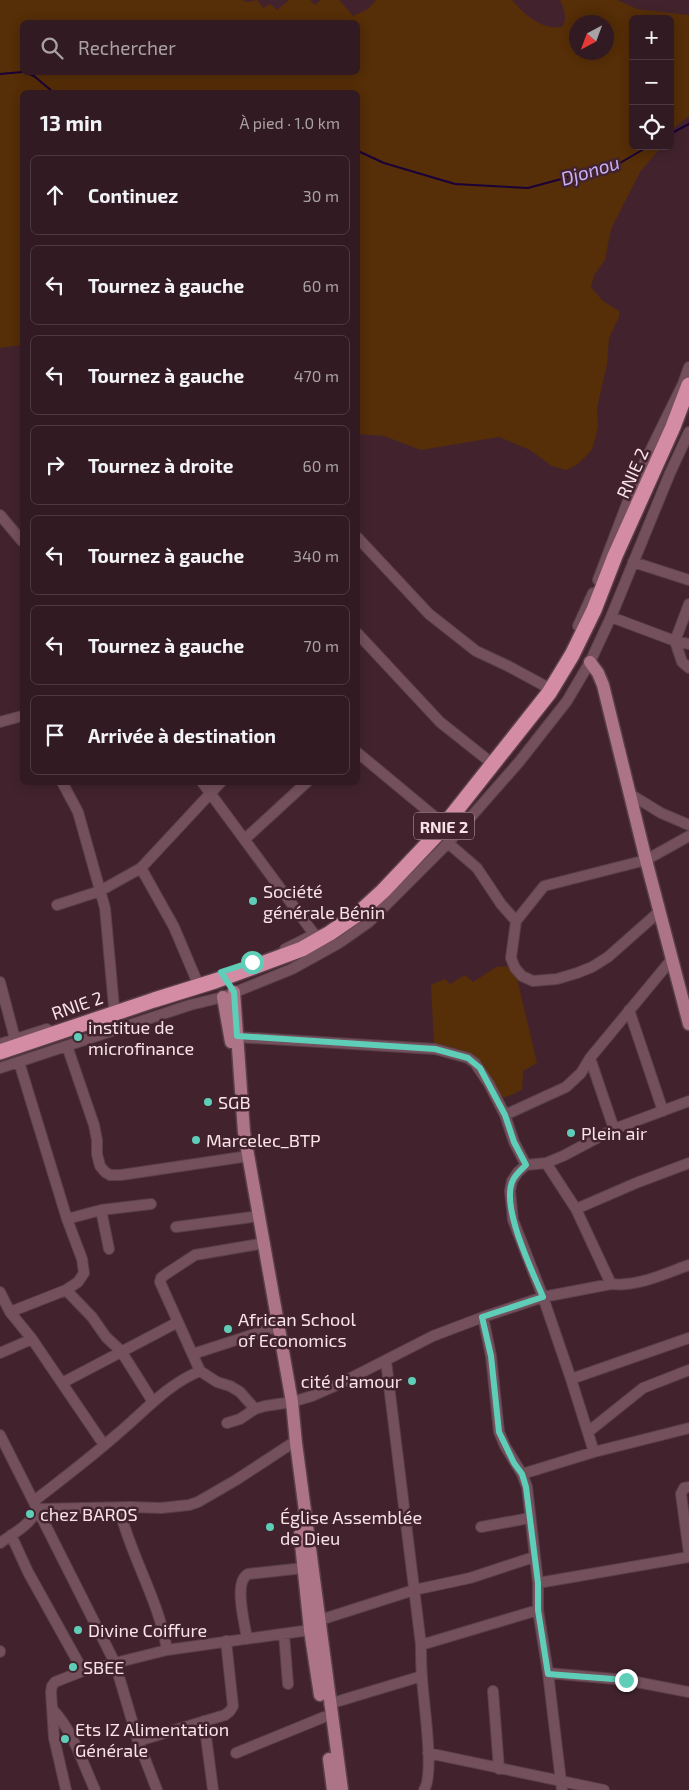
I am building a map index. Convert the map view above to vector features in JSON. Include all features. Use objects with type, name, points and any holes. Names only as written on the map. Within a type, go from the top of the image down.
[{"type":"highway","name":"RNIE 2","points":[[581,658],[594,610],[615,556],[673,427],[689,385]]},
{"type":"highway","name":"RNIE 2","points":[[0,1061],[222,983],[294,961],[337,937],[367,915],[402,881],[486,790],[558,696],[581,658],[603,612],[624,559],[658,487],[689,413]]},
{"type":"highway","name":"RNIE 2","points":[[0,1052],[154,1000],[222,983]]},
{"type":"main road","points":[[581,658],[598,673],[603,685],[688,1020]]},
{"type":"main road","points":[[222,983],[237,1036],[244,1132],[261,1244],[296,1443],[310,1630],[333,1790]]},
{"type":"main road","points":[[222,983],[231,1044],[233,1090],[242,1158],[252,1218],[261,1244]]},
{"type":"main road","points":[[288,1402],[291,1444],[320,1620],[329,1704],[342,1790]]},
{"type":"street","points":[[0,1068],[190,1005],[222,983],[314,934],[360,903],[394,873],[489,761],[544,686],[565,653],[588,604],[636,480],[683,384],[689,367]]},
{"type":"street","points":[[0,1044],[196,979],[222,983],[292,969],[362,928],[397,896],[448,843],[519,762],[566,701],[581,658],[611,617],[670,473],[689,432]]},
{"type":"street","points":[[0,515],[20,539]]},
{"type":"street","points":[[360,540],[429,614],[476,651],[544,686]]},
{"type":"street","points":[[633,562],[689,580]]},
{"type":"street","points":[[689,604],[675,641],[682,662],[689,668]]},
{"type":"street","points":[[611,617],[675,641],[689,644]]},
{"type":"street","points":[[360,636],[440,722],[489,761]]},
{"type":"street","points":[[0,722],[20,718]]},
{"type":"street","points":[[360,755],[440,821]]},
{"type":"street","points":[[64,785],[78,812],[105,908],[114,1007]]},
{"type":"street","points":[[204,785],[314,934]]},
{"type":"street","points":[[57,905],[100,891],[141,868],[217,785]]},
{"type":"street","points":[[245,839],[304,785]]},
{"type":"street","points":[[630,794],[661,813],[689,825]]},
{"type":"street","points":[[660,912],[608,957],[592,967],[557,979],[533,981],[522,976],[515,968],[511,958],[516,921],[544,886],[646,860],[689,836]]},
{"type":"street","points":[[448,843],[477,868],[501,904],[516,921]]},
{"type":"street","points":[[141,868],[174,927],[196,979]]},
{"type":"street","points":[[505,1115],[566,1087],[582,1073],[590,1058],[672,959]]},
{"type":"street","points":[[0,982],[14,1039]]},
{"type":"street","points":[[629,1010],[663,1111]]},
{"type":"street","points":[[237,1036],[435,1049],[455,1053],[475,1062],[505,1115],[514,1142],[526,1165]]},
{"type":"street","points":[[66,1046],[94,1125],[97,1154],[100,1166],[105,1172],[110,1175],[121,1175],[242,1158]]},
{"type":"street","points":[[590,1058],[614,1128]]},
{"type":"street","points":[[10,1312],[66,1290],[78,1282],[84,1273],[82,1259],[67,1219],[19,1062]]},
{"type":"street","points":[[594,1452],[543,1297],[512,1220],[510,1191],[512,1180],[526,1165],[546,1163],[563,1156],[614,1128],[689,1102]]},
{"type":"street","points":[[546,1163],[576,1209],[611,1284]]},
{"type":"street","points":[[576,1209],[689,1163]]},
{"type":"street","points":[[67,1219],[101,1210],[151,1204]]},
{"type":"street","points":[[101,1210],[109,1249]]},
{"type":"street","points":[[176,1227],[252,1218]]},
{"type":"street","points":[[255,1409],[240,1392],[211,1379],[200,1371],[161,1286],[161,1278],[195,1255],[261,1244]]},
{"type":"street","points":[[227,1423],[255,1409],[288,1402],[337,1385],[433,1336],[482,1317],[543,1297],[611,1284],[622,1285],[638,1282],[689,1265]]},
{"type":"street","points":[[66,1290],[92,1317],[106,1337],[121,1351],[153,1402]]},
{"type":"street","points":[[0,1292],[10,1312],[32,1339],[104,1445]]},
{"type":"street","points":[[482,1317],[491,1356],[499,1432],[514,1463],[522,1474],[526,1487],[538,1583],[538,1610],[548,1674],[561,1786]]},
{"type":"street","points":[[62,1383],[178,1322]]},
{"type":"street","points":[[193,1354],[276,1328]]},
{"type":"street","points":[[571,1379],[689,1338]]},
{"type":"street","points":[[0,1353],[32,1339]]},
{"type":"street","points":[[386,1361],[421,1645],[428,1753],[428,1780],[424,1790]]},
{"type":"street","points":[[588,1432],[643,1388],[689,1370]]},
{"type":"street","points":[[0,1543],[28,1524],[34,1518],[36,1505],[168,1388],[200,1371]]},
{"type":"street","points":[[522,1474],[594,1452],[689,1428]]},
{"type":"street","points":[[0,1435],[115,1662],[138,1741],[157,1790]]},
{"type":"street","points":[[36,1505],[119,1508],[168,1508],[189,1505],[198,1502],[236,1480],[291,1444]]},
{"type":"street","points":[[689,1487],[684,1488],[681,1494],[689,1553]]},
{"type":"street","points":[[119,1508],[131,1549],[158,1614],[167,1650]]},
{"type":"street","points":[[480,1527],[530,1518]]},
{"type":"street","points":[[11,1535],[40,1596],[83,1671]]},
{"type":"street","points":[[66,1790],[54,1738],[52,1686],[55,1682],[83,1671],[167,1650],[310,1630],[320,1620],[414,1590],[470,1578],[534,1557]]},
{"type":"street","points":[[538,1583],[689,1558]]},
{"type":"street","points":[[247,1639],[241,1601],[242,1578],[248,1574],[304,1568]]},
{"type":"street","points":[[421,1645],[538,1610]]},
{"type":"street","points":[[284,1634],[288,1684]]},
{"type":"street","points":[[138,1741],[225,1715],[230,1711],[233,1706],[226,1641]]},
{"type":"street","points":[[548,1674],[626,1680],[689,1692]]},
{"type":"street","points":[[329,1704],[422,1676]]},
{"type":"street","points":[[493,1691],[499,1769]]},
{"type":"street","points":[[53,1710],[67,1729],[95,1790]]},
{"type":"street","points":[[236,1753],[324,1717]]},
{"type":"street","points":[[204,1721],[213,1790]]},
{"type":"street","points":[[428,1753],[499,1769],[561,1786],[604,1790]]},
{"type":"shaded area","points":[[0,0],[242,0],[246,2],[257,0],[263,8],[270,4],[277,10],[289,0],[310,0],[315,5],[321,0],[339,0],[353,16],[368,9],[376,0],[512,0],[522,11],[540,24],[554,27],[562,27],[565,20],[565,13],[560,0],[617,0],[637,9],[689,15],[689,116],[674,128],[674,15],[629,15],[629,150],[659,150],[640,172],[611,229],[605,260],[594,275],[591,287],[603,301],[619,311],[619,317],[609,338],[607,364],[597,408],[598,427],[592,450],[578,464],[566,470],[552,466],[530,450],[499,437],[421,450],[384,436],[360,434],[360,90],[20,90],[20,345],[0,348]]},
{"type":"shaded area","points":[[514,966],[537,1063],[523,1071],[522,1090],[504,1098],[492,1085],[476,1060],[434,1043],[431,985],[445,979],[450,984],[465,975],[473,982],[496,967]]},
{"type":"waterway","points":[[0,74],[20,72]]},
{"type":"waterway","points":[[32,75],[51,90]]},
{"type":"waterway","name":"Djonou","points":[[674,132],[689,124]]},
{"type":"waterway","points":[[360,152],[384,163],[455,184],[528,188],[620,163],[642,150]]},
{"type":"place","name":"Société générale Bénin","points":[[253,901]]},
{"type":"place","name":"institue de microfinance","points":[[78,1037]]},
{"type":"place","name":"SGB","points":[[208,1102]]},
{"type":"place","name":"Plein air","points":[[571,1133]]},
{"type":"place","name":"Marcelec_BTP","points":[[196,1140]]},
{"type":"place","name":"African School of Economics","points":[[228,1329]]},
{"type":"place","name":"cité d'amour","points":[[412,1381]]},
{"type":"place","name":"chez BAROS","points":[[30,1514]]},
{"type":"place","name":"Église Assemblée de Dieu","points":[[270,1527]]},
{"type":"place","name":"Divine Coiffure","points":[[78,1630]]},
{"type":"place","name":"SBEE","points":[[73,1667]]},
{"type":"place","name":"Ets IZ Alimentation Générale","points":[[65,1739]]},
{"type":"route","points":[[252,962],[221,972],[231,984],[234,992],[237,1012],[237,1036],[435,1049],[455,1053],[475,1062],[480,1068],[505,1115],[514,1142],[526,1165],[512,1180],[510,1191],[512,1220],[543,1297],[482,1317],[491,1356],[499,1432],[514,1463],[522,1474],[526,1487],[538,1583],[538,1610],[548,1674],[626,1680]]}]
